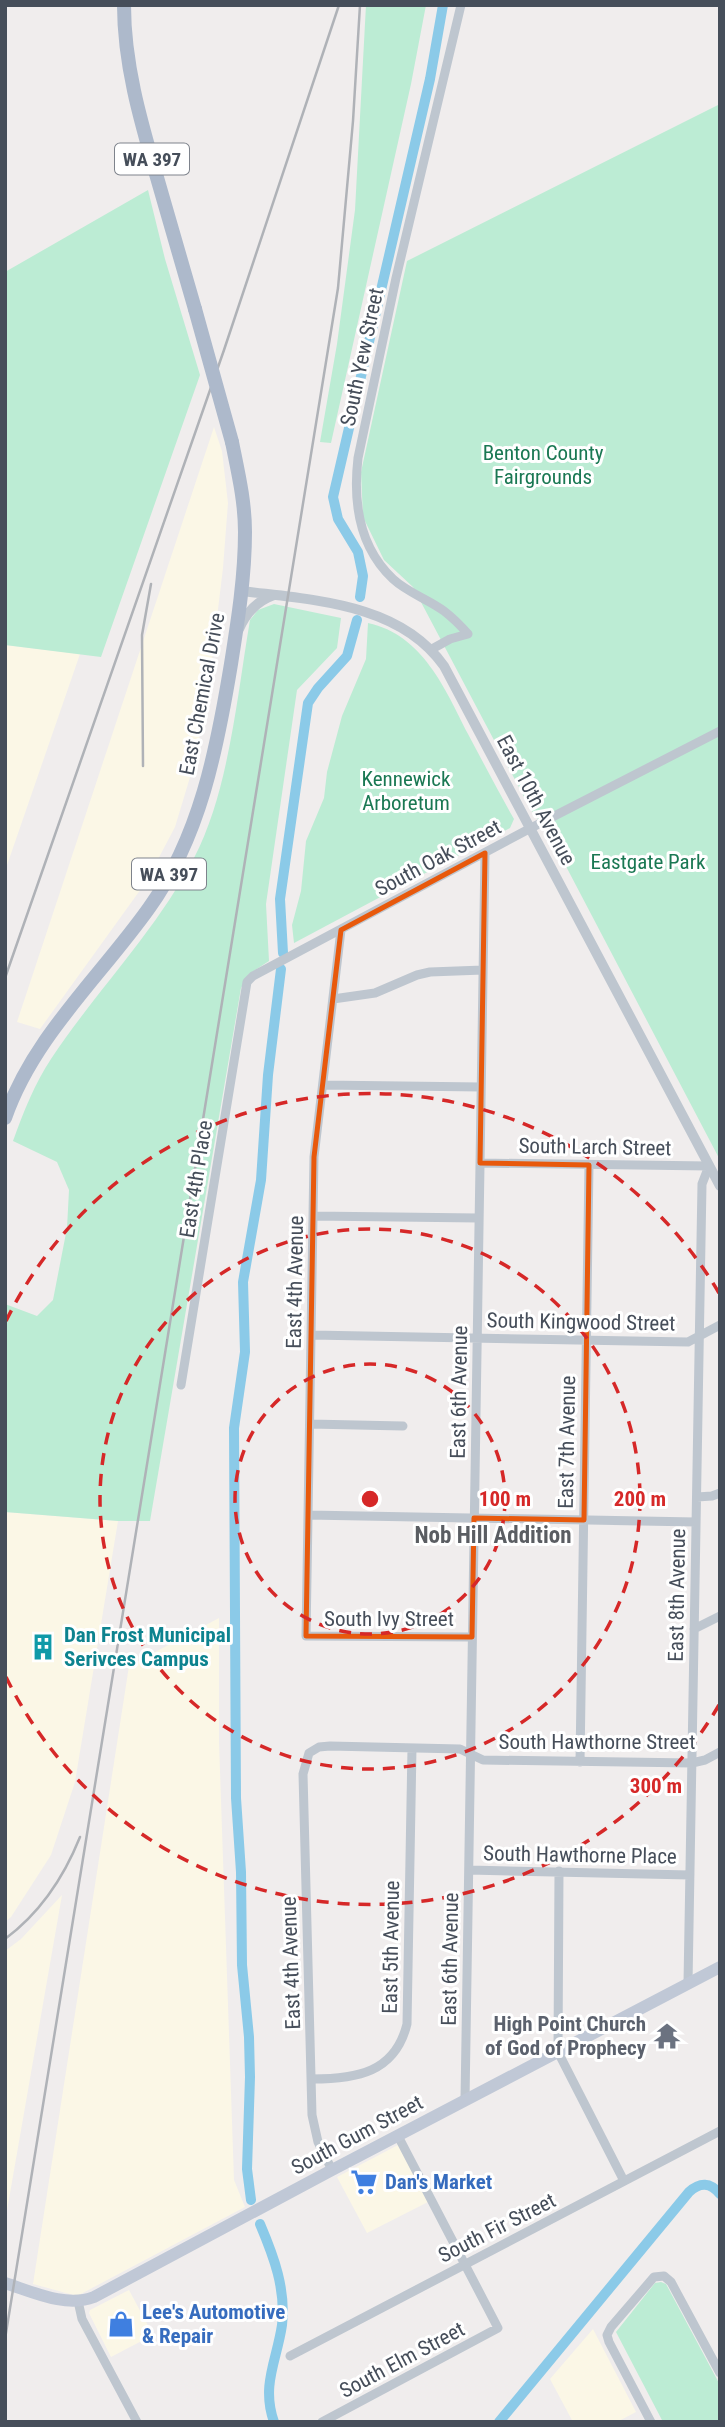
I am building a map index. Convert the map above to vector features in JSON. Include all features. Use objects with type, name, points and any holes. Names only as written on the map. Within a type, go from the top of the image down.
[{"type":"main road","name":"East Chemical Drive","points":[[5,1118],[12,1097],[44,1042],[150,907],[182,850],[205,790],[222,718],[242,591],[245,530],[243,496],[232,442],[137,105],[127,48],[124,5]]},
{"type":"main road","name":"South Gum Street","points":[[78,2301],[94,2297],[720,1967]]},
{"type":"main road","points":[[5,2283],[60,2300],[78,2301]]},
{"type":"street","name":"South Yew Street","points":[[432,649],[450,639],[468,634],[443,610],[394,580],[383,567],[361,527],[355,484],[358,458],[396,278],[461,5]]},
{"type":"street","name":"East 10th Avenue","points":[[242,591],[373,613],[392,621],[432,649],[450,678],[720,1186]]},
{"type":"street","points":[[235,638],[243,620],[254,606],[264,598],[275,595]]},
{"type":"street","name":"South Oak Street","points":[[250,979],[529,829],[720,731]]},
{"type":"street","name":"East 6th Avenue","points":[[465,2100],[485,853]]},
{"type":"street","name":"East 4th Avenue","points":[[306,1636],[314,1157],[341,930]]},
{"type":"street","points":[[333,999],[375,993],[430,972],[483,970]]},
{"type":"street","name":"East 4th Place","points":[[181,1385],[244,990],[250,979]]},
{"type":"street","points":[[323,1085],[481,1087]]},
{"type":"street","name":"South Larch Street","points":[[480,1163],[709,1166]]},
{"type":"street","name":"East 7th Avenue","points":[[580,1762],[589,1165]]},
{"type":"street","name":"East 8th Avenue","points":[[688,1983],[702,1184],[709,1166]]},
{"type":"street","points":[[313,1216],[478,1218]]},
{"type":"street","name":"South Kingwood Street","points":[[312,1335],[688,1342],[720,1325]]},
{"type":"street","points":[[310,1424],[402,1426]]},
{"type":"street","points":[[697,1497],[720,1493]]},
{"type":"street","points":[[308,1515],[696,1522]]},
{"type":"street","points":[[695,1629],[720,1616]]},
{"type":"street","name":"South Ivy Street","points":[[306,1636],[472,1637]]},
{"type":"street","name":"South Hawthorne Street","points":[[309,1753],[319,1747],[330,1746],[460,1749],[483,1760],[692,1763],[720,1752]]},
{"type":"street","name":"East 5th Avenue","points":[[312,2080],[347,2078],[369,2071],[394,2054],[404,2036],[407,2024],[412,1748]]},
{"type":"street","name":"East 4th Avenue","points":[[309,1753],[303,1774],[313,2128],[331,2170]]},
{"type":"street","name":"South Hawthorne Place","points":[[469,1870],[690,1875]]},
{"type":"street","points":[[559,1871],[558,2052],[624,2181]]},
{"type":"street","name":"South Fir Street","points":[[290,2356],[720,2131]]},
{"type":"street","points":[[398,2136],[464,2264]]},
{"type":"street","name":"South Elm Street","points":[[322,2422],[498,2328],[464,2264]]},
{"type":"street","points":[[651,2422],[607,2335],[611,2326],[651,2280],[664,2276],[671,2282],[720,2373]]},
{"type":"street","points":[[78,2301],[82,2319],[137,2422]]},
{"type":"highlighted area","points":[[485,853],[480,1163],[589,1165],[584,1520],[474,1518],[472,1637],[306,1636],[314,1157],[341,930]]},
{"type":"shaded area","points":[[214,427],[222,451],[228,503],[223,568],[208,692],[194,764],[175,827],[146,882],[40,1029],[17,1022]]},
{"type":"shaded area","points":[[5,645],[80,654],[5,871]]},
{"type":"shaded area","points":[[5,1512],[118,1521],[75,1782],[51,1855],[11,1917],[5,1922]]},
{"type":"shaded area","points":[[219,1618],[219,1742],[234,2180],[245,2207],[77,2296],[33,2284],[129,1666]]},
{"type":"shaded area","points":[[62,1895],[5,2222],[5,1951],[21,1939]]},
{"type":"shaded area","points":[[398,2145],[428,2202],[367,2233],[337,2177]]},
{"type":"shaded area","points":[[129,2290],[153,2335],[111,2357],[89,2313],[90,2310]]},
{"type":"shaded area","points":[[593,2329],[636,2412],[617,2422],[573,2422],[550,2379]]},
{"type":"green space","points":[[366,5],[426,5],[331,443],[320,442],[337,344],[355,210]]},
{"type":"green space","name":"Benton County Fairgrounds","points":[[720,104],[720,1160],[548,832],[531,810],[413,587],[384,560],[363,517],[361,472],[407,261]]},
{"type":"green space","points":[[148,190],[165,259],[200,375],[101,657],[5,645],[5,272]]},
{"type":"green space","points":[[274,604],[341,618],[337,648],[297,690],[266,904],[269,961],[249,974],[241,988],[150,1521],[5,1512],[5,1304],[37,1316],[53,1300],[67,1228],[69,1190],[57,1162],[13,1141],[30,1098],[51,1059],[162,911],[194,858],[206,832],[224,773],[250,620],[258,610]]},
{"type":"green space","name":"Kennewick Arboretum","points":[[368,623],[387,629],[404,639],[430,666],[514,819],[510,828],[294,943],[292,925],[301,891],[306,841],[324,798],[327,772],[342,716],[366,659]]},
{"type":"green space","points":[[655,2283],[666,2284],[720,2385],[720,2422],[663,2422],[616,2332]]},
{"type":"waterway","points":[[360,597],[363,576],[358,552],[338,519],[333,497],[430,79],[443,5]]},
{"type":"waterway","points":[[283,953],[280,899],[308,703],[347,656],[357,620]]},
{"type":"waterway","points":[[251,2200],[247,2169],[249,2037],[242,1965],[241,1872],[236,1798],[234,1428],[245,1352],[243,1282],[261,1180],[268,1075],[281,969]]},
{"type":"waterway","points":[[499,2422],[689,2192],[697,2186],[705,2185],[720,2194]]},
{"type":"waterway","points":[[260,2224],[274,2261],[283,2312],[269,2396],[274,2422]]},
{"type":"railway","points":[[5,978],[224,350],[339,5]]},
{"type":"railway","points":[[5,2339],[338,288],[360,5]]},
{"type":"railway","points":[[143,766],[142,635],[151,584]]},
{"type":"railway","points":[[5,1939],[29,1918],[50,1893],[80,1837]]},
{"type":"place","name":"Dan Frost Municipal Serivces Campus","points":[[43,1647]]},
{"type":"place","name":"High Point Church of God of Prophecy","points":[[667,2036]]},
{"type":"place","name":"Dan's Market","points":[[364,2182]]},
{"type":"place","name":"Lee's Automotive & Repair","points":[[121,2324]]},
{"type":"district","name":"Nob Hill Addition","points":[[493,1535]]},
{"type":"park label","name":"Eastgate Park","points":[[648,862]]}]
